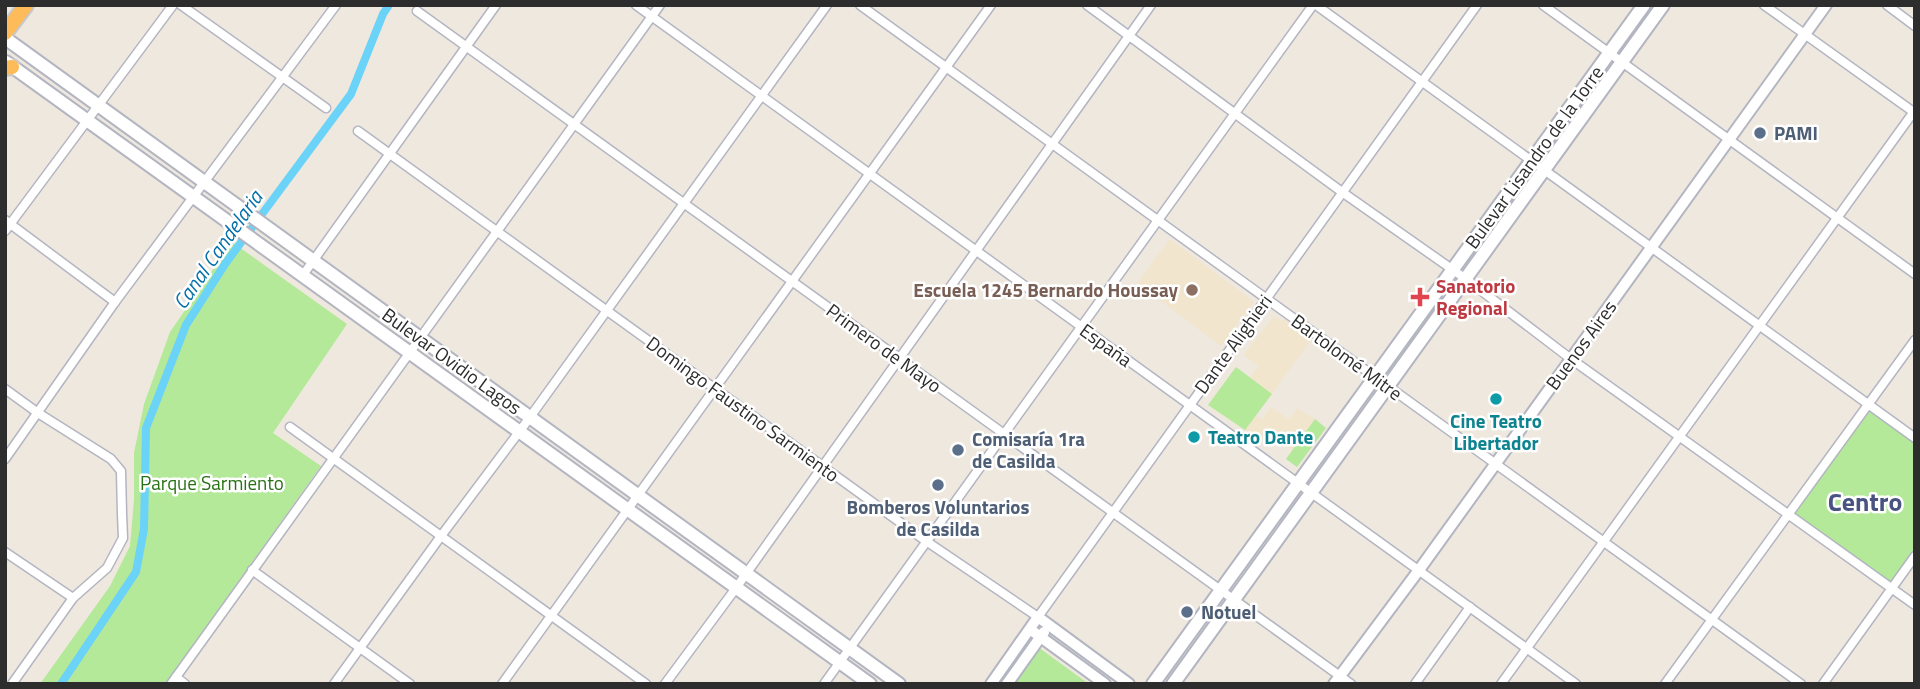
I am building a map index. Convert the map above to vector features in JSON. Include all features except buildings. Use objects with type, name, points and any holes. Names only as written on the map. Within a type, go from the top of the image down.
[{"type":"highway","points":[[5,33],[26,5]]},
{"type":"main road","name":"Bulevar Lisandro de la Torre","points":[[1153,684],[1644,5]]},
{"type":"main road","name":"Bulevar Lisandro de la Torre","points":[[1173,684],[1664,5]]},
{"type":"main road","name":"Bulevar Ovidio Lagos","points":[[5,38],[899,684]]},
{"type":"main road","name":"Bulevar Ovidio Lagos","points":[[7,65],[521,431],[870,684]]},
{"type":"street","points":[[115,302],[7,225],[173,5]]},
{"type":"street","points":[[181,5],[326,108]]},
{"type":"street","points":[[5,459],[115,302],[336,5]]},
{"type":"street","points":[[303,275],[496,5]]},
{"type":"street","name":"España","points":[[636,5],[1576,684]]},
{"type":"street","points":[[185,684],[173,680],[660,5]]},
{"type":"street","points":[[334,684],[521,431],[827,5]]},
{"type":"street","name":"Bartolomé Mitre","points":[[860,5],[1801,684]]},
{"type":"street","points":[[502,684],[991,5]]},
{"type":"street","points":[[1087,5],[1342,192],[1466,279],[1571,359],[1915,605]]},
{"type":"street","points":[[665,684],[1151,5]]},
{"type":"street","points":[[824,684],[1234,113],[1315,5],[1915,438]]},
{"type":"street","name":"Dante Alighieri","points":[[1007,684],[1035,633],[1038,617],[1477,5]]},
{"type":"street","points":[[1543,5],[1915,274]]},
{"type":"street","points":[[1501,684],[1914,111],[1764,5]]},
{"type":"street","name":"Buenos Aires","points":[[1337,680],[1826,5]]},
{"type":"street","points":[[1888,5],[1915,26]]},
{"type":"street","name":"Primero de Mayo","points":[[417,11],[1222,590],[1337,680],[1351,684]]},
{"type":"street","name":"Domingo Faustino Sarmiento","points":[[358,131],[821,466],[1038,617],[1129,684]]},
{"type":"street","points":[[1665,684],[1915,340]]},
{"type":"street","points":[[5,389],[111,459],[121,471],[123,538],[107,568],[74,598],[12,684]]},
{"type":"street","points":[[290,427],[646,684]]},
{"type":"street","points":[[5,552],[74,598]]},
{"type":"street","points":[[1823,684],[1915,556]]},
{"type":"street","points":[[253,570],[410,684]]},
{"type":"street","points":[[1415,684],[1470,607]]},
{"type":"street","name":"Dante Alighieri","points":[[991,684],[1035,633],[1049,625]]},
{"type":"street","points":[[1035,633],[1105,684]]},
{"type":"shaded area","name":"Escuela 1245 Bernardo Houssay","points":[[1170,239],[1254,302],[1221,346],[1137,283]]},
{"type":"shaded area","points":[[1274,316],[1282,321],[1284,319],[1312,339],[1272,394],[1250,377],[1258,366],[1243,355]]},
{"type":"shaded area","points":[[1271,407],[1289,419],[1298,408],[1315,419],[1292,450],[1267,434],[1261,441],[1245,430],[1256,415],[1262,419]]},
{"type":"green space","points":[[1607,63],[1612,70],[1548,155],[1540,154]]},
{"type":"green space","points":[[1530,171],[1534,174],[1472,263],[1467,264],[1464,261]]},
{"type":"green space","name":"Parque Sarmiento","points":[[232,242],[347,324],[273,433],[321,466],[165,684],[40,684],[110,586],[130,546],[134,453],[144,404],[170,332]]},
{"type":"green space","points":[[1452,278],[1457,284],[1394,370],[1389,371],[1386,368]]},
{"type":"green space","points":[[1236,367],[1272,394],[1245,430],[1208,405]]},
{"type":"green space","points":[[1868,405],[1915,438],[1915,556],[1892,588],[1789,514]]},
{"type":"green space","points":[[1315,419],[1326,428],[1297,467],[1286,459]]},
{"type":"green space","points":[[1038,647],[1089,684],[1011,684]]},
{"type":"waterway","name":"Canal Candelaria","points":[[61,684],[136,572],[144,529],[146,428],[186,325],[225,264],[351,94],[389,5]]},
{"type":"place","name":"PAMI","points":[[1760,133]]},
{"type":"place","name":"Escuela 1245 Bernardo Houssay","points":[[1192,290]]},
{"type":"place","name":"Sanatorio Regional","points":[[1420,297]]},
{"type":"place","name":"Cine Teatro Libertador","points":[[1496,399]]},
{"type":"place","name":"Teatro Dante","points":[[1194,437]]},
{"type":"place","name":"Comisaría 1ra de Casilda","points":[[958,450]]},
{"type":"place","name":"Bomberos Voluntarios de Casilda","points":[[938,485]]},
{"type":"place","name":"Notuel","points":[[1187,612]]},
{"type":"district","name":"Centro","points":[[1865,502]]}]
